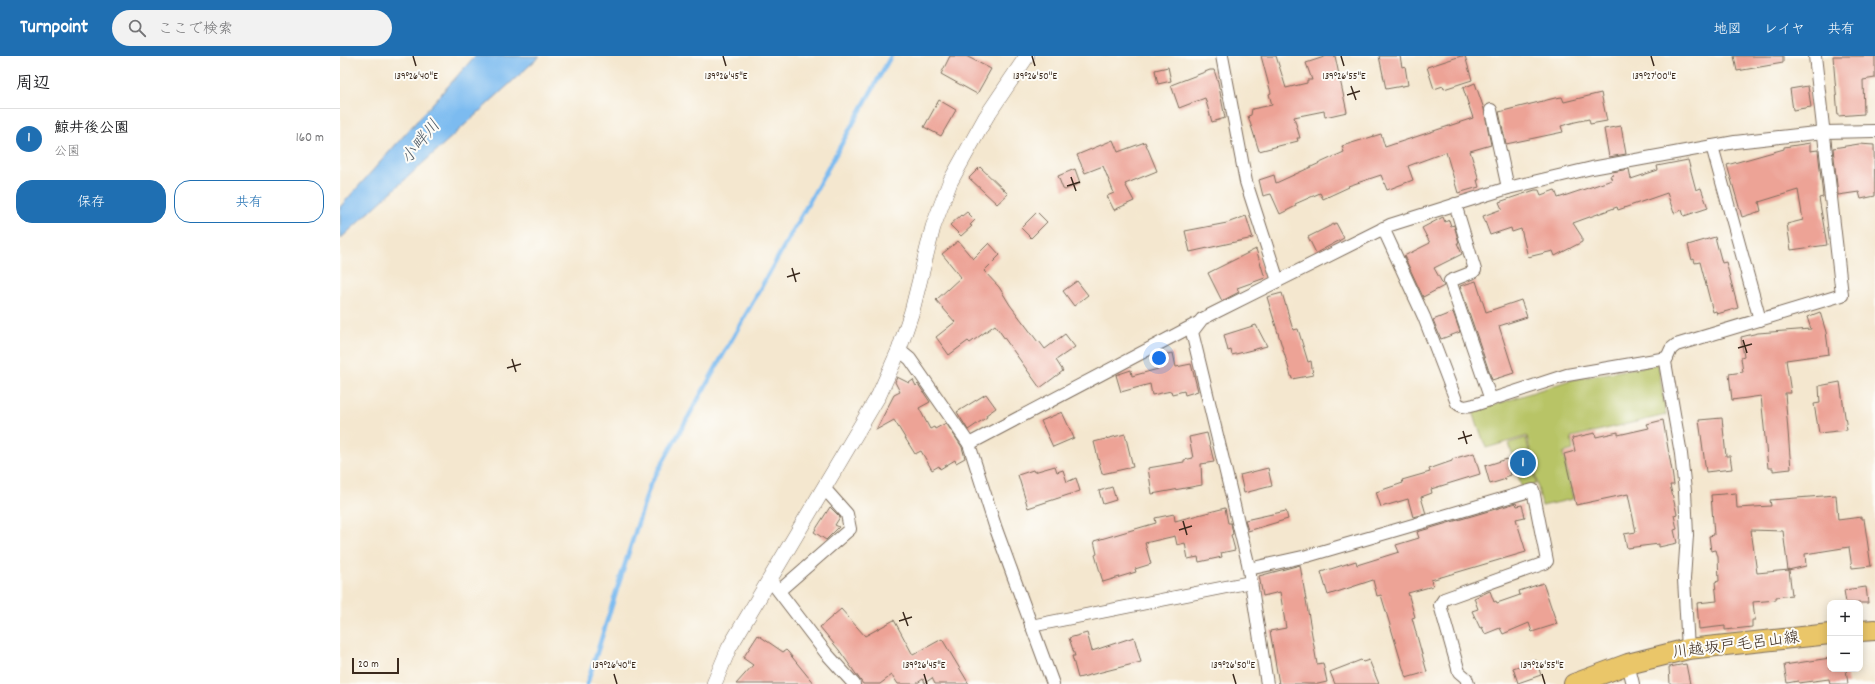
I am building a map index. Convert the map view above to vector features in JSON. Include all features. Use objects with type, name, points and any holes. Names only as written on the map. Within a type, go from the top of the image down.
[{"type":"main road","points":[[1863,631],[1875,630]]},
{"type":"main road","name":"川越坂戸毛呂山線","points":[[1574,684],[1628,664],[1688,649],[1827,634]]},
{"type":"street","points":[[714,684],[729,648],[774,585],[824,488],[879,395],[899,350],[912,311],[934,227],[950,182],[986,117],[1027,56]]},
{"type":"street","points":[[1222,56],[1246,182],[1278,281]]},
{"type":"street","points":[[1688,649],[1684,579],[1687,535],[1685,491],[1681,454],[1665,362],[1671,349],[1676,345],[1842,295],[1815,56]]},
{"type":"street","points":[[1491,110],[1508,188]]},
{"type":"street","points":[[1267,684],[1249,569],[1192,332],[1202,319],[1383,228],[1508,188],[1592,168],[1740,141],[1824,132],[1875,131]]},
{"type":"street","points":[[1712,146],[1760,320]]},
{"type":"street","points":[[1455,204],[1474,270],[1473,272],[1450,281],[1491,400]]},
{"type":"street","points":[[1383,228],[1424,317],[1457,403],[1466,407],[1567,375],[1666,358]]},
{"type":"street","points":[[969,444],[1198,323]]},
{"type":"street","points":[[899,350],[910,359],[969,444],[1031,626],[1053,684]]},
{"type":"street","points":[[774,585],[850,529],[846,514],[824,488]]},
{"type":"street","points":[[1249,569],[1307,556],[1533,490],[1547,560],[1545,563],[1444,598],[1440,606],[1459,672],[1466,678],[1468,684]]},
{"type":"street","points":[[1031,626],[1251,582]]},
{"type":"street","points":[[774,585],[826,653],[854,684]]},
{"type":"street","points":[[1628,664],[1633,684]]},
{"type":"green space","points":[[1658,364],[1666,415],[1571,437],[1573,450],[1563,453],[1573,499],[1542,506],[1527,436],[1486,448],[1473,412],[1570,380]]},
{"type":"green space","points":[[1526,438],[1536,484],[1522,489],[1509,443]]},
{"type":"water","name":"小畔川","points":[[475,56],[540,56],[340,239],[340,207]]},
{"type":"building","points":[[950,56],[966,56],[991,69],[977,94],[941,74]]},
{"type":"building","points":[[1261,56],[1276,56],[1286,88],[1307,83],[1307,80],[1312,80],[1306,63],[1327,56],[1335,56],[1347,112],[1325,117],[1324,111],[1294,117],[1300,138],[1297,138],[1298,141],[1259,151],[1248,116],[1251,115],[1252,109],[1272,105],[1269,94],[1271,93]]},
{"type":"building","points":[[1379,56],[1400,56],[1402,67],[1405,66],[1408,85],[1386,89]]},
{"type":"building","points":[[1465,56],[1472,80],[1444,89],[1443,86],[1434,89],[1427,67]]},
{"type":"building","points":[[1734,56],[1783,56],[1783,63],[1737,71]]},
{"type":"building","points":[[1833,56],[1875,56],[1875,78],[1863,80],[1864,114],[1838,116]]},
{"type":"building","points":[[1168,67],[1171,81],[1158,84],[1155,70]]},
{"type":"building","points":[[1210,70],[1214,70],[1218,82],[1225,118],[1212,122],[1205,98],[1179,108],[1171,85]]},
{"type":"building","points":[[1475,83],[1484,109],[1491,145],[1470,151],[1479,180],[1477,180],[1479,187],[1458,193],[1446,152],[1408,166],[1413,180],[1387,190],[1381,175],[1348,186],[1349,187],[1323,199],[1320,193],[1295,204],[1296,206],[1280,214],[1271,194],[1263,196],[1259,180],[1274,175],[1276,183],[1344,152],[1342,146],[1381,134],[1385,147],[1473,118],[1463,88]]},
{"type":"building","points":[[1808,86],[1811,107],[1793,110],[1790,89]]},
{"type":"building","points":[[1601,93],[1607,121],[1590,124],[1589,119],[1575,122],[1561,126],[1563,132],[1506,144],[1499,112],[1555,98],[1562,97],[1564,102]]},
{"type":"building","points":[[939,100],[956,110],[941,136],[924,127]]},
{"type":"building","points":[[1621,126],[1626,154],[1609,157],[1604,129]]},
{"type":"building","points":[[1113,140],[1118,152],[1145,142],[1157,171],[1125,184],[1134,201],[1114,210],[1107,196],[1114,193],[1103,166],[1085,173],[1077,155]]},
{"type":"building","points":[[1810,143],[1810,151],[1818,150],[1823,197],[1819,198],[1827,245],[1791,250],[1787,224],[1803,220],[1798,190],[1759,202],[1761,211],[1742,217],[1727,165],[1784,149],[1784,147]]},
{"type":"building","points":[[1859,144],[1874,145],[1875,196],[1861,199],[1859,192],[1838,195],[1833,148]]},
{"type":"building","points":[[1688,160],[1696,190],[1701,188],[1708,208],[1684,216],[1682,210],[1674,213],[1667,193],[1618,210],[1617,207],[1573,223],[1582,237],[1582,242],[1555,256],[1553,251],[1528,257],[1521,229],[1512,232],[1511,228],[1490,235],[1483,216],[1502,209],[1499,202],[1535,190],[1539,190],[1541,195],[1555,190],[1558,198],[1612,180],[1610,176],[1613,175],[1612,172],[1629,169],[1631,179],[1658,170],[1657,166]]},
{"type":"building","points":[[980,167],[1008,194],[997,204],[969,178]]},
{"type":"building","points":[[1075,169],[1080,183],[1065,190],[1063,189],[1058,176]]},
{"type":"building","points":[[967,212],[975,220],[970,225],[972,226],[961,236],[950,225],[961,215],[962,216]]},
{"type":"building","points":[[1037,212],[1047,222],[1031,238],[1021,228]]},
{"type":"building","points":[[1246,216],[1253,238],[1190,252],[1185,231],[1227,223]]},
{"type":"building","points":[[1443,217],[1445,222],[1449,220],[1451,226],[1454,225],[1459,243],[1457,243],[1462,254],[1434,268],[1444,286],[1423,297],[1404,256],[1430,243],[1422,228]]},
{"type":"building","points":[[1336,223],[1344,238],[1316,253],[1308,237]]},
{"type":"building","points":[[1715,237],[1722,263],[1726,262],[1738,308],[1717,314],[1716,311],[1713,312],[1700,262],[1695,263],[1694,259],[1692,260],[1688,245]]},
{"type":"building","points":[[958,241],[973,259],[989,243],[1000,255],[984,271],[999,287],[1010,305],[1045,349],[1065,334],[1075,347],[1056,360],[1063,371],[1040,388],[995,325],[970,343],[968,341],[949,355],[936,337],[955,322],[936,300],[961,277],[942,254]]},
{"type":"building","points":[[1256,249],[1265,278],[1237,288],[1239,292],[1222,301],[1208,273]]},
{"type":"building","points":[[1077,281],[1088,295],[1074,306],[1063,291]]},
{"type":"building","points":[[1476,281],[1486,312],[1521,300],[1527,317],[1499,326],[1514,373],[1492,380],[1460,286]]},
{"type":"building","points":[[1282,293],[1293,330],[1298,329],[1308,362],[1311,361],[1313,375],[1292,379],[1267,297]]},
{"type":"building","points":[[1453,312],[1460,332],[1441,339],[1433,320]]},
{"type":"building","points":[[1820,312],[1826,332],[1829,354],[1786,360],[1791,393],[1785,393],[1791,469],[1773,471],[1773,468],[1768,468],[1761,396],[1732,400],[1729,374],[1743,372],[1741,358],[1744,357],[1741,337],[1758,333],[1811,329],[1807,317]]},
{"type":"building","points":[[1256,325],[1267,346],[1232,355],[1231,350],[1228,351],[1224,335]]},
{"type":"building","points":[[1173,353],[1176,367],[1191,364],[1198,391],[1185,395],[1184,391],[1172,394],[1171,391],[1152,395],[1150,384],[1121,392],[1116,375],[1131,370],[1132,376],[1158,369],[1156,356]]},
{"type":"building","points":[[897,377],[909,383],[913,380],[916,386],[918,384],[930,402],[919,408],[930,429],[934,427],[935,429],[946,423],[962,447],[965,458],[956,463],[955,460],[940,469],[939,466],[932,470],[921,451],[915,454],[894,420],[876,430],[894,395],[900,392],[895,382]]},
{"type":"building","points":[[1840,382],[1847,430],[1819,433],[1814,404],[1820,403],[1819,386]]},
{"type":"building","points":[[986,394],[996,408],[986,415],[987,417],[968,430],[957,412]]},
{"type":"building","points":[[1062,412],[1074,438],[1053,447],[1041,421]]},
{"type":"building","points":[[1722,418],[1726,456],[1730,456],[1732,469],[1706,472],[1699,420]]},
{"type":"building","points":[[1663,420],[1674,485],[1670,485],[1677,514],[1674,515],[1677,529],[1674,530],[1677,543],[1659,547],[1659,544],[1627,548],[1624,534],[1636,532],[1628,494],[1576,505],[1564,454],[1575,451],[1572,438],[1595,433],[1596,437],[1618,432],[1618,435],[1649,428],[1647,424]]},
{"type":"building","points":[[1207,433],[1214,462],[1201,464],[1202,485],[1152,494],[1148,468],[1184,462],[1184,460],[1193,458],[1189,437]]},
{"type":"building","points":[[1125,434],[1133,467],[1102,474],[1094,442]]},
{"type":"building","points":[[1474,453],[1480,474],[1431,489],[1432,493],[1421,497],[1426,514],[1413,517],[1408,499],[1381,507],[1376,492],[1403,483],[1402,480],[1430,472],[1429,469],[1452,461],[1452,459]]},
{"type":"building","points":[[1507,459],[1511,475],[1505,477],[1506,479],[1490,484],[1485,466]]},
{"type":"building","points":[[1055,466],[1057,472],[1063,470],[1067,482],[1076,478],[1080,491],[1028,508],[1018,475],[1033,470],[1034,472]]},
{"type":"building","points":[[1268,468],[1272,486],[1244,493],[1240,475]]},
{"type":"building","points":[[1112,487],[1116,500],[1103,504],[1099,491]]},
{"type":"building","points":[[1736,493],[1737,508],[1771,506],[1770,500],[1836,495],[1838,520],[1861,517],[1861,519],[1864,519],[1871,566],[1852,568],[1849,547],[1805,554],[1806,566],[1788,570],[1783,531],[1751,530],[1757,573],[1789,570],[1792,595],[1776,597],[1776,600],[1753,602],[1755,620],[1752,620],[1752,627],[1725,630],[1725,626],[1699,629],[1697,603],[1717,601],[1715,582],[1719,581],[1718,557],[1716,550],[1711,551],[1709,536],[1714,535],[1711,495]]},
{"type":"building","points":[[1516,503],[1517,506],[1522,505],[1525,517],[1516,519],[1526,552],[1431,580],[1433,586],[1408,593],[1415,617],[1412,618],[1427,672],[1406,678],[1381,595],[1377,596],[1373,580],[1328,595],[1321,572],[1356,561],[1357,565],[1399,552],[1396,545],[1419,538],[1417,532]]},
{"type":"building","points":[[830,507],[840,517],[835,525],[839,527],[826,540],[814,532]]},
{"type":"building","points":[[1225,508],[1228,523],[1231,523],[1233,534],[1231,535],[1235,550],[1221,553],[1222,557],[1199,562],[1198,557],[1188,559],[1185,543],[1177,545],[1175,536],[1145,543],[1151,564],[1135,569],[1136,572],[1103,582],[1095,555],[1097,554],[1094,541],[1156,523],[1155,518],[1174,514],[1175,521]]},
{"type":"building","points":[[1286,511],[1288,519],[1248,531],[1245,520]]},
{"type":"building","points":[[1300,565],[1317,664],[1323,663],[1327,682],[1318,684],[1279,684],[1270,631],[1286,628],[1280,592],[1263,596],[1259,576]]},
{"type":"building","points":[[1543,583],[1557,624],[1532,632],[1529,623],[1503,634],[1500,628],[1485,634],[1482,627],[1480,628],[1472,611],[1478,609],[1474,598],[1490,591],[1494,602],[1496,601],[1497,603],[1520,595],[1519,591]]},
{"type":"building","points":[[1866,587],[1868,603],[1863,603],[1863,600],[1846,600],[1844,590]]},
{"type":"building","points":[[841,609],[865,636],[894,620],[913,655],[942,639],[969,684],[935,684],[932,678],[925,683],[923,679],[916,684],[898,684],[892,675],[880,684],[863,684],[839,650],[820,627]]},
{"type":"building","points":[[1087,633],[1092,651],[1134,637],[1141,662],[1078,678],[1072,656],[1075,656],[1069,638]]},
{"type":"building","points":[[758,635],[783,652],[786,650],[814,684],[736,684],[753,665],[743,658]]},
{"type":"building","points":[[1827,658],[1827,672],[1846,672],[1848,684],[1830,684],[1829,679],[1787,683],[1784,665]]},
{"type":"building","points":[[1361,660],[1363,662],[1369,660],[1379,684],[1335,684],[1330,672]]},
{"type":"building","points":[[1536,660],[1541,675],[1518,683],[1513,668]]},
{"type":"building","points":[[1686,664],[1690,684],[1670,684],[1669,667]]},
{"type":"waterway","points":[[587,684],[650,485],[891,56]]},
{"type":"place","name":"鯨井後公園","points":[[1523,463]]}]
